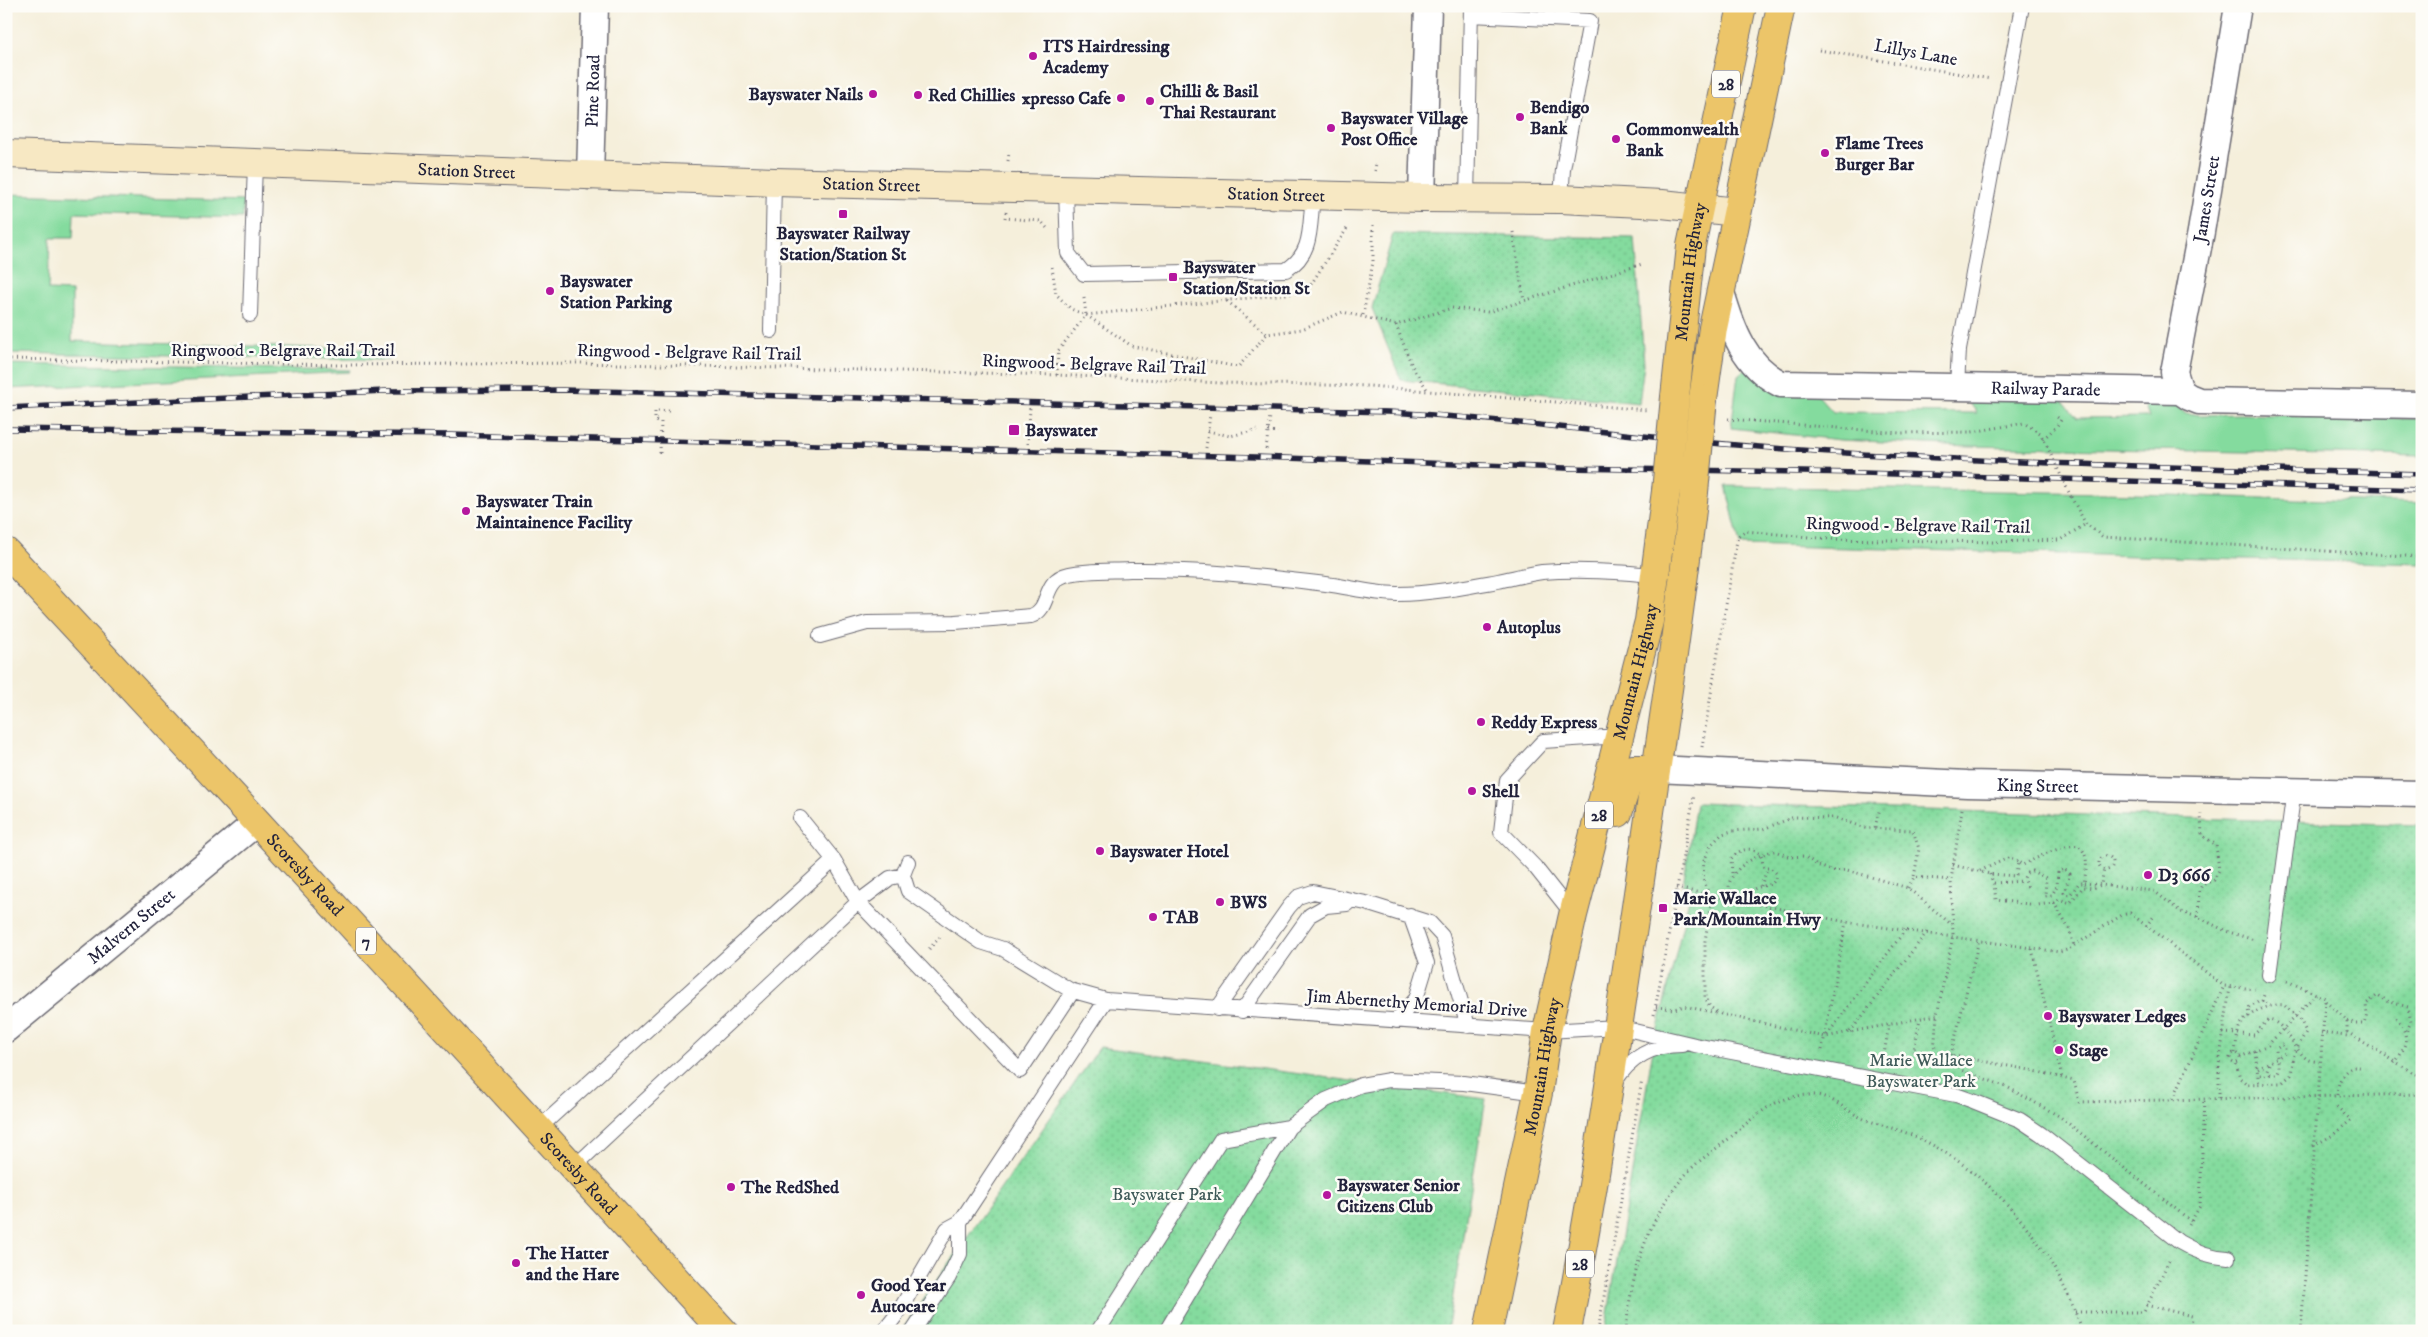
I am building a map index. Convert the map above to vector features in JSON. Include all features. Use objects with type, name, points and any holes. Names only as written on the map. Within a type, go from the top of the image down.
[{"type":"main road","name":"Mountain Highway","points":[[1488,1331],[1538,1093],[1548,1031],[1574,915],[1649,621],[1666,491],[1690,246],[1742,6]]},
{"type":"main road","name":"Mountain Highway","points":[[1567,1331],[1593,1197],[1681,609],[1703,399],[1713,328],[1781,6]]},
{"type":"main road","name":"Station Street","points":[[6,154],[774,182],[1313,196],[1561,199],[1737,212]]},
{"type":"main road","name":"Scoresby Road","points":[[6,552],[257,822],[723,1331]]},
{"type":"main road","points":[[1548,1031],[1632,769],[1656,769]]},
{"type":"street","name":"Pine Road","points":[[590,176],[595,6]]},
{"type":"street","points":[[1422,198],[1428,6]]},
{"type":"street","name":"James Street","points":[[2180,390],[2174,372],[2201,232],[2238,6]]},
{"type":"street","name":"Railway Parade","points":[[1721,292],[1731,328],[1741,347],[1757,368],[1781,384],[2180,390],[2189,397],[2199,400],[2422,405]]},
{"type":"street","name":"King Street","points":[[1656,769],[1698,773],[1966,784],[2422,794]]},
{"type":"street","name":"Malvern Street","points":[[6,1029],[257,822]]},
{"type":"lane","points":[[1956,386],[1959,350],[2022,6]]},
{"type":"lane","points":[[1467,199],[1471,11],[1590,21],[1563,169],[1561,199]]},
{"type":"lane","points":[[250,315],[255,163]]},
{"type":"lane","points":[[771,331],[774,182]]},
{"type":"lane","points":[[1066,190],[1068,252],[1084,274],[1286,270],[1298,262],[1307,248],[1313,196]]},
{"type":"lane","points":[[820,636],[867,623],[956,622],[1031,616],[1040,610],[1049,587],[1054,581],[1062,576],[1088,572],[1161,570],[1222,573],[1397,594],[1496,581],[1542,572],[1584,571],[1656,575]]},
{"type":"lane","points":[[1574,915],[1535,867],[1501,832],[1507,780],[1543,741],[1620,736]]},
{"type":"lane","points":[[2269,975],[2294,790]]},
{"type":"lane","points":[[800,818],[834,860],[858,902],[1020,1070],[1073,992]]},
{"type":"lane","points":[[538,1129],[834,860]]},
{"type":"lane","name":"Jim Abernethy Memorial Drive","points":[[858,902],[890,878],[906,869],[908,891],[981,942],[1003,949],[1073,992],[1106,1000],[1548,1031],[1618,1027],[1818,1070],[1956,1095],[1973,1100],[2020,1120],[2061,1147],[2179,1242],[2215,1257],[2228,1258]]},
{"type":"lane","points":[[1217,1009],[1298,897],[1313,892],[1366,903],[1410,915],[1430,923],[1442,936],[1468,1026]]},
{"type":"lane","points":[[574,1167],[858,902]]},
{"type":"lane","points":[[1242,1011],[1310,915],[1326,906],[1366,903]]},
{"type":"lane","points":[[1396,1021],[1416,999],[1427,963],[1410,915]]},
{"type":"lane","points":[[884,1331],[898,1313],[947,1229],[960,1222],[1106,1000]]},
{"type":"lane","points":[[1609,1092],[1626,1067],[1647,1051],[1675,1045],[1695,1045]]},
{"type":"lane","points":[[1166,1331],[1289,1127],[1326,1100],[1361,1085],[1388,1080],[1464,1083],[1538,1093]]},
{"type":"lane","points":[[1098,1331],[1221,1138],[1289,1127]]},
{"type":"lane","points":[[913,1331],[949,1277],[960,1254],[960,1222]]},
{"type":"path","name":"Lillys Lane","points":[[1819,50],[2008,82]]},
{"type":"path","points":[[1513,232],[1524,301]]},
{"type":"path","points":[[1363,315],[1373,262]]},
{"type":"path","points":[[1086,315],[1132,346],[1238,367],[1267,334],[1302,329],[1343,312],[1363,315],[1396,325],[1452,308],[1488,312],[1642,264]]},
{"type":"path","points":[[1057,375],[1058,350],[1086,315],[1084,298]]},
{"type":"path","points":[[1226,300],[1267,334]]},
{"type":"path","points":[[1396,325],[1412,366],[1428,391]]},
{"type":"path","name":"Ringwood - Belgrave Rail Trail","points":[[6,359],[342,365],[578,363],[1057,375],[1222,383],[1370,386]]},
{"type":"path","points":[[1028,444],[1030,408]]},
{"type":"path","points":[[660,453],[661,422],[655,421],[655,411],[670,411]]},
{"type":"path","points":[[1206,448],[1210,414]]},
{"type":"path","points":[[1266,449],[1270,416]]},
{"type":"path","points":[[1208,431],[1230,436],[1257,430]]},
{"type":"path","points":[[1268,431],[1278,432]]},
{"type":"path","points":[[2047,446],[2086,524],[2103,537],[2422,557]]},
{"type":"path","name":"Ringwood - Belgrave Rail Trail","points":[[1698,773],[1736,546],[1738,536],[1745,531],[1830,539],[1994,542],[2060,540],[2086,524]]},
{"type":"path","points":[[1651,1034],[1698,773]]},
{"type":"path","points":[[1966,784],[1951,880],[1953,935],[1937,1015],[1934,1052],[2074,1081],[2079,1102],[2422,1094]]},
{"type":"path","points":[[1875,827],[1880,808]]},
{"type":"path","points":[[2198,917],[2198,891],[2202,885],[2214,880],[2220,870],[2216,845],[2202,835],[2200,814]]},
{"type":"path","points":[[1721,1014],[1710,1007],[1704,992],[1705,941],[1711,896],[1703,879],[1704,861],[1711,845],[1722,834],[1732,831],[1764,829],[1794,817],[1836,818],[1865,828],[1913,830],[1919,849],[1914,877],[1908,888]]},
{"type":"path","points":[[1979,872],[2008,858],[2023,865],[2075,845],[2085,852],[2087,861],[2084,883]]},
{"type":"path","points":[[1736,900],[1729,887],[1732,859],[1737,852],[1751,850],[1761,856]]},
{"type":"path","points":[[1732,873],[1761,856],[1775,851],[1790,857],[1804,856],[1817,866],[1832,871],[1847,870],[1908,888],[1953,925]]},
{"type":"path","points":[[1741,901],[1753,889],[1761,886],[1770,886],[1776,876],[1774,870],[1766,869],[1762,864],[1761,856]]},
{"type":"path","points":[[2104,857],[2108,857],[2111,859],[2112,865],[2109,869],[2104,869],[2099,866],[2099,861],[2104,857]]},
{"type":"path","points":[[1953,865],[1990,874],[2016,876],[2018,862]]},
{"type":"path","points":[[1761,886],[1766,869]]},
{"type":"path","points":[[2029,888],[2024,881],[2025,875],[2030,871],[2046,878],[2045,896],[2054,893],[2058,871],[2064,869],[2070,874],[2064,893],[2068,896],[2079,883],[2154,891],[2181,912],[2198,917],[2226,931],[2256,940],[2272,948]]},
{"type":"path","points":[[1990,874],[1994,883],[1996,900],[2043,905],[2054,903],[2059,899],[2070,903],[2083,887],[2094,888],[2100,885],[2104,869]]},
{"type":"path","points":[[1914,877],[1951,880]]},
{"type":"path","points":[[1994,883],[2024,881]]},
{"type":"path","points":[[2056,886],[2065,887]]},
{"type":"path","points":[[1676,888],[1846,922],[1953,935],[2060,952],[2074,946],[2127,913],[2134,916],[2224,986],[2266,990],[2262,1001],[2248,1008],[2249,1017]]},
{"type":"path","points":[[2054,903],[2069,930],[2074,946]]},
{"type":"path","points":[[2146,926],[2154,915]]},
{"type":"path","points":[[1813,1094],[1846,922]]},
{"type":"path","points":[[1825,1037],[1906,929]]},
{"type":"path","points":[[1850,1033],[1928,932]]},
{"type":"path","points":[[1950,1055],[1979,940]]},
{"type":"path","points":[[2032,949],[2062,1078]]},
{"type":"path","points":[[2269,975],[2325,998],[2325,1001],[2347,1020],[2364,1024],[2367,1015],[2366,1004],[2378,995],[2387,1001],[2408,1007],[2410,1022],[2405,1034],[2403,1051],[2394,1063]]},
{"type":"path","points":[[2173,1099],[2224,986]]},
{"type":"path","points":[[2218,1098],[2222,1033],[2230,987]]},
{"type":"path","points":[[2236,1063],[2239,1062],[2240,1057],[2265,1048],[2316,994]]},
{"type":"path","points":[[2262,1001],[2268,1004],[2269,1007]]},
{"type":"path","points":[[2301,1331],[2316,1096],[2325,1001]]},
{"type":"path","points":[[2284,1005],[2296,1015],[2304,1024],[2306,1032],[2292,1060],[2290,1078],[2282,1083],[2247,1084],[2240,1078],[2236,1063],[2230,1057],[2235,1053],[2241,1025],[2249,1017],[2269,1007],[2284,1005]]},
{"type":"path","points":[[1656,1007],[1674,1009],[1684,1006],[1744,1021],[1825,1037],[1937,1015]]},
{"type":"path","points":[[2395,1017],[2403,1025],[2405,1034]]},
{"type":"path","points":[[1902,1063],[1911,1065],[1920,1018]]},
{"type":"path","points":[[2222,1033],[2256,1034],[2268,1020],[2273,1020],[2283,1028],[2290,1040],[2308,1059],[2319,1062]]},
{"type":"path","points":[[2321,1033],[2347,1036],[2347,1020]]},
{"type":"path","points":[[1889,1025],[1882,1060],[1892,1062]]},
{"type":"path","points":[[2347,1032],[2394,1063],[2422,1078]]},
{"type":"path","points":[[1598,1331],[1647,1051]]},
{"type":"path","points":[[2255,1051],[2259,1085]]},
{"type":"path","points":[[2235,1053],[2240,1057]]},
{"type":"path","points":[[2258,1069],[2277,1058],[2280,1069],[2277,1074],[2259,1075]]},
{"type":"path","points":[[2269,1063],[2266,1068],[2272,1075]]},
{"type":"path","points":[[2337,1095],[2338,1085],[2343,1074],[2352,1067],[2362,1067]]},
{"type":"path","points":[[1626,1331],[1640,1256],[1658,1211],[1676,1186],[1703,1158],[1730,1138],[1757,1113],[1782,1100],[1813,1094],[1828,1099],[1863,1119],[1921,1139],[1984,1182],[2006,1203],[2042,1250],[2068,1297],[2082,1331]]},
{"type":"path","points":[[2313,1146],[2333,1135],[2352,1120],[2336,1106]]},
{"type":"path","points":[[2147,1305],[2192,1316],[2191,1331]]},
{"type":"green space","points":[[6,194],[243,201],[243,218],[74,213],[73,238],[50,238],[48,290],[72,291],[72,341],[392,350],[392,356],[389,360],[6,353]]},
{"type":"green space","points":[[1393,234],[1635,238],[1644,364],[1639,403],[1401,380],[1372,308]]},
{"type":"green space","points":[[6,364],[350,370],[349,372],[6,389]]},
{"type":"green space","points":[[1744,370],[1815,392],[1833,412],[1977,413],[1965,396],[2061,398],[2077,418],[2149,417],[2144,403],[2164,396],[2185,413],[2201,415],[2240,414],[2422,419],[2422,456],[1970,446],[1840,440],[1731,428],[1738,375]]},
{"type":"green space","points":[[1726,486],[2103,493],[2422,503],[2422,564],[1740,545]]},
{"type":"green space","name":"Marie Wallace Bayswater Park","points":[[1696,803],[2422,825],[2422,1331],[1605,1331],[1653,1049],[1692,887],[1683,885]]},
{"type":"green space","name":"Bayswater Park","points":[[1100,1047],[1486,1099],[1447,1331],[901,1331]]},
{"type":"railway","points":[[6,408],[385,391],[563,390],[1388,412],[1484,419],[1724,444],[1934,458],[2097,465],[2422,474]]},
{"type":"railway","points":[[6,429],[451,435],[1256,457],[1565,468],[1863,473],[2422,490]]},
{"type":"place","name":"ITS Hairdressing Academy","points":[[1033,56]]},
{"type":"place","name":"Bayswater Nails","points":[[873,94]]},
{"type":"place","name":"Red Chillies","points":[[918,95]]},
{"type":"place","name":"xpresso Cafe","points":[[1121,98]]},
{"type":"place","name":"Chilli & Basil Thai Restaurant","points":[[1150,101]]},
{"type":"place","name":"Bendigo Bank","points":[[1520,117]]},
{"type":"place","name":"Bayswater Village Post Office","points":[[1331,128]]},
{"type":"place","name":"Commonwealth Bank","points":[[1616,139]]},
{"type":"place","name":"Flame Trees Burger Bar","points":[[1825,153]]},
{"type":"place","name":"Bayswater Railway Station/Station St","points":[[843,214]]},
{"type":"place","name":"Bayswater Station/Station St","points":[[1173,277]]},
{"type":"place","name":"Bayswater Station Parking","points":[[550,291]]},
{"type":"place","name":"Bayswater","points":[[1014,430]]},
{"type":"place","name":"Bayswater Train Maintainence Facility","points":[[466,511]]},
{"type":"place","name":"Autoplus","points":[[1487,627]]},
{"type":"place","name":"Reddy Express","points":[[1481,722]]},
{"type":"place","name":"Shell","points":[[1472,791]]},
{"type":"place","name":"Bayswater Hotel","points":[[1100,851]]},
{"type":"place","name":"D3 666","points":[[2148,875]]},
{"type":"place","name":"BWS","points":[[1220,902]]},
{"type":"place","name":"Marie Wallace Park/Mountain Hwy","points":[[1663,908]]},
{"type":"place","name":"TAB","points":[[1153,917]]},
{"type":"place","name":"Bayswater Ledges","points":[[2048,1016]]},
{"type":"place","name":"Stage","points":[[2059,1050]]},
{"type":"place","name":"The RedShed","points":[[731,1187]]},
{"type":"place","name":"Bayswater Senior Citizens Club","points":[[1327,1195]]},
{"type":"place","name":"The Hatter and the Hare","points":[[516,1263]]},
{"type":"place","name":"Good Year Autocare","points":[[861,1295]]}]
